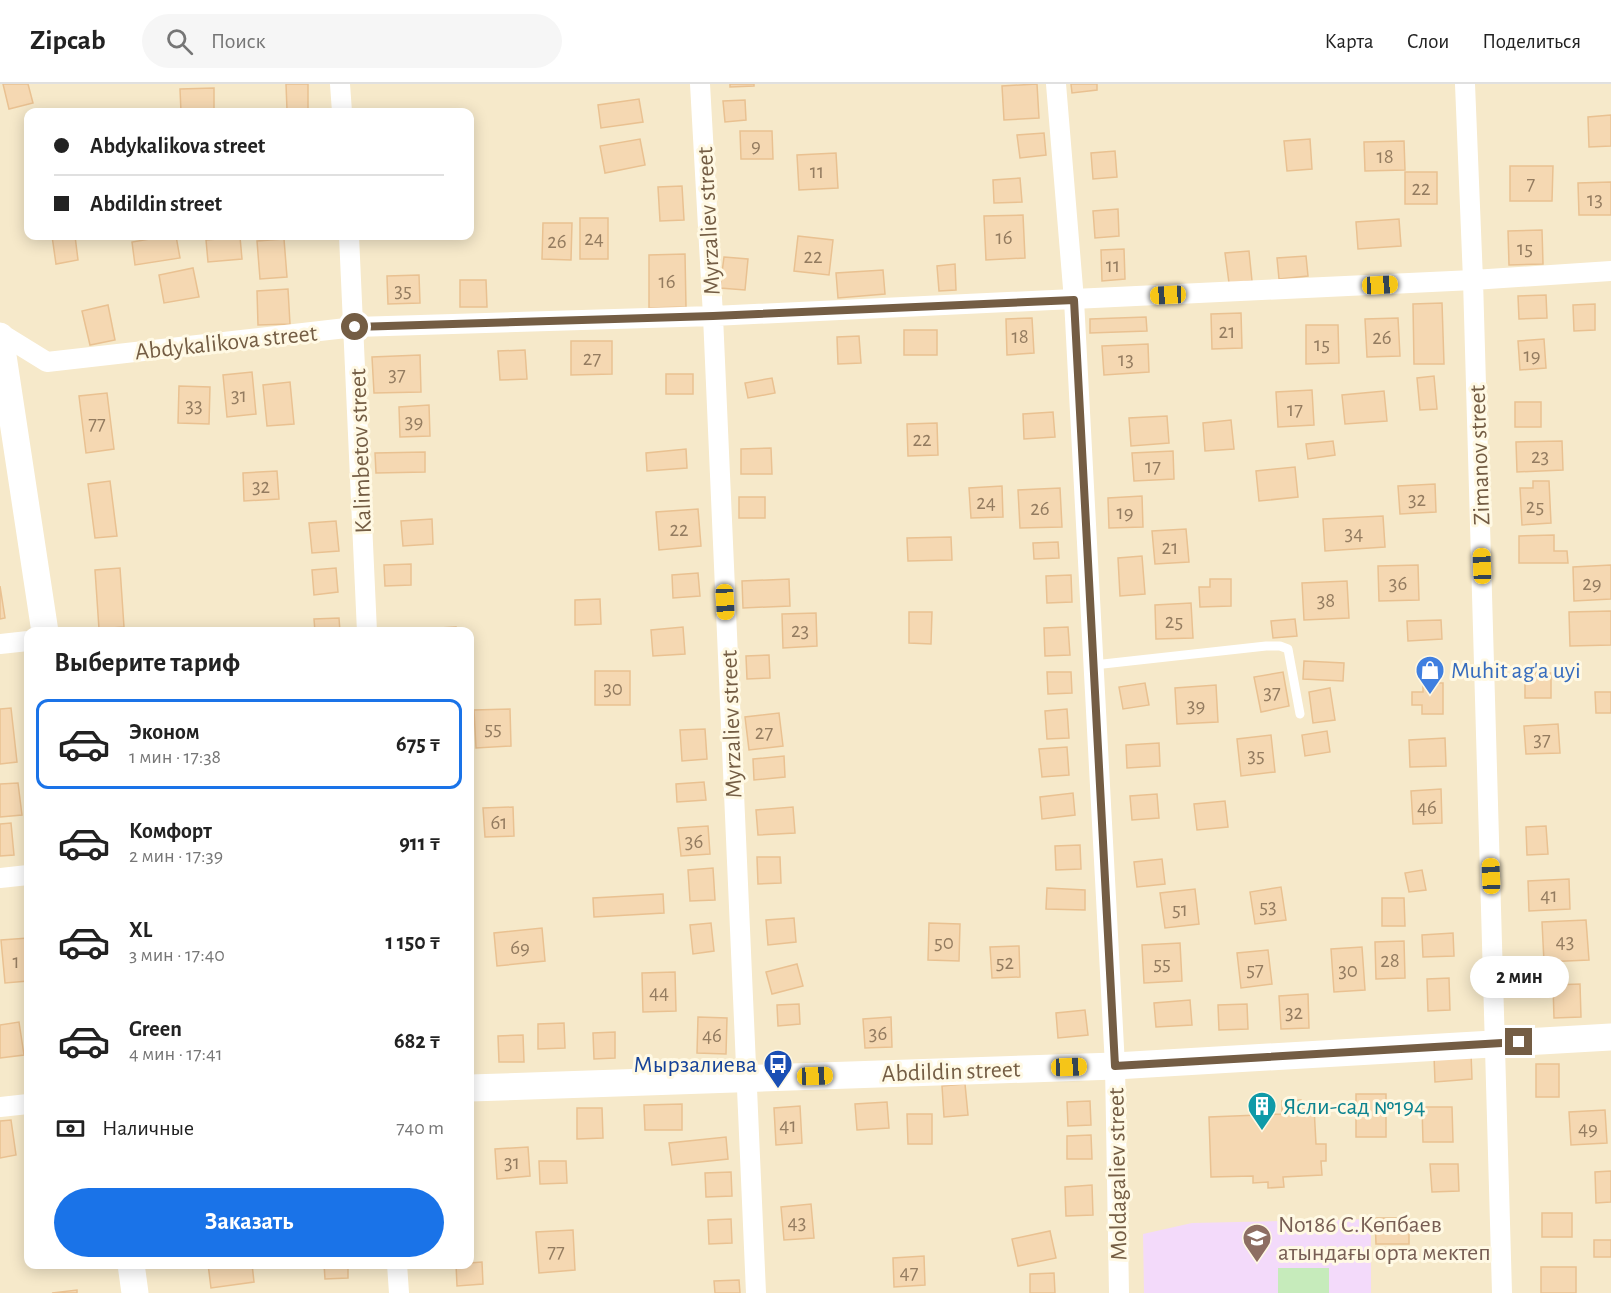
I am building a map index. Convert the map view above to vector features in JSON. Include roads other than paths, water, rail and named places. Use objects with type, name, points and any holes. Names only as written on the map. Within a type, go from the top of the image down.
[{"type":"main road","points":[[0,334],[5,402],[44,627]]},
{"type":"main road","name":"Abdildin street","points":[[474,1088],[1115,1066],[1611,1037]]},
{"type":"main road","points":[[132,1269],[135,1293]]},
{"type":"street","points":[[340,84],[342,108]]},
{"type":"street","name":"Myrzaliev street","points":[[700,84],[713,316],[756,1293]]},
{"type":"street","name":"Moldagaliev street","points":[[1056,84],[1074,300],[1115,1066],[1119,1293]]},
{"type":"street","name":"Zimanov street","points":[[1465,84],[1473,280],[1502,1293]]},
{"type":"street","name":"Kalimbetov street","points":[[349,240],[367,627]]},
{"type":"street","name":"Abdykalikova street","points":[[0,334],[47,362],[355,327],[713,316],[1074,300],[1611,271]]},
{"type":"street","points":[[0,644],[24,641]]},
{"type":"street","points":[[0,878],[24,875]]},
{"type":"street","points":[[0,1107],[24,1104]]},
{"type":"street","points":[[398,1269],[399,1293]]},
{"type":"lane","points":[[1094,665],[1280,646],[1288,649],[1300,714]]},
{"type":"place","name":"Muhit ag'a uyi","points":[[1430,696]]},
{"type":"place","name":"Мырзалиева","points":[[778,1090]]},
{"type":"place","name":"Ясли-сад №194","points":[[1262,1132]]},
{"type":"place","name":"No186 С.Көпбаев атындағы орта мектеп","points":[[1257,1264]]}]
